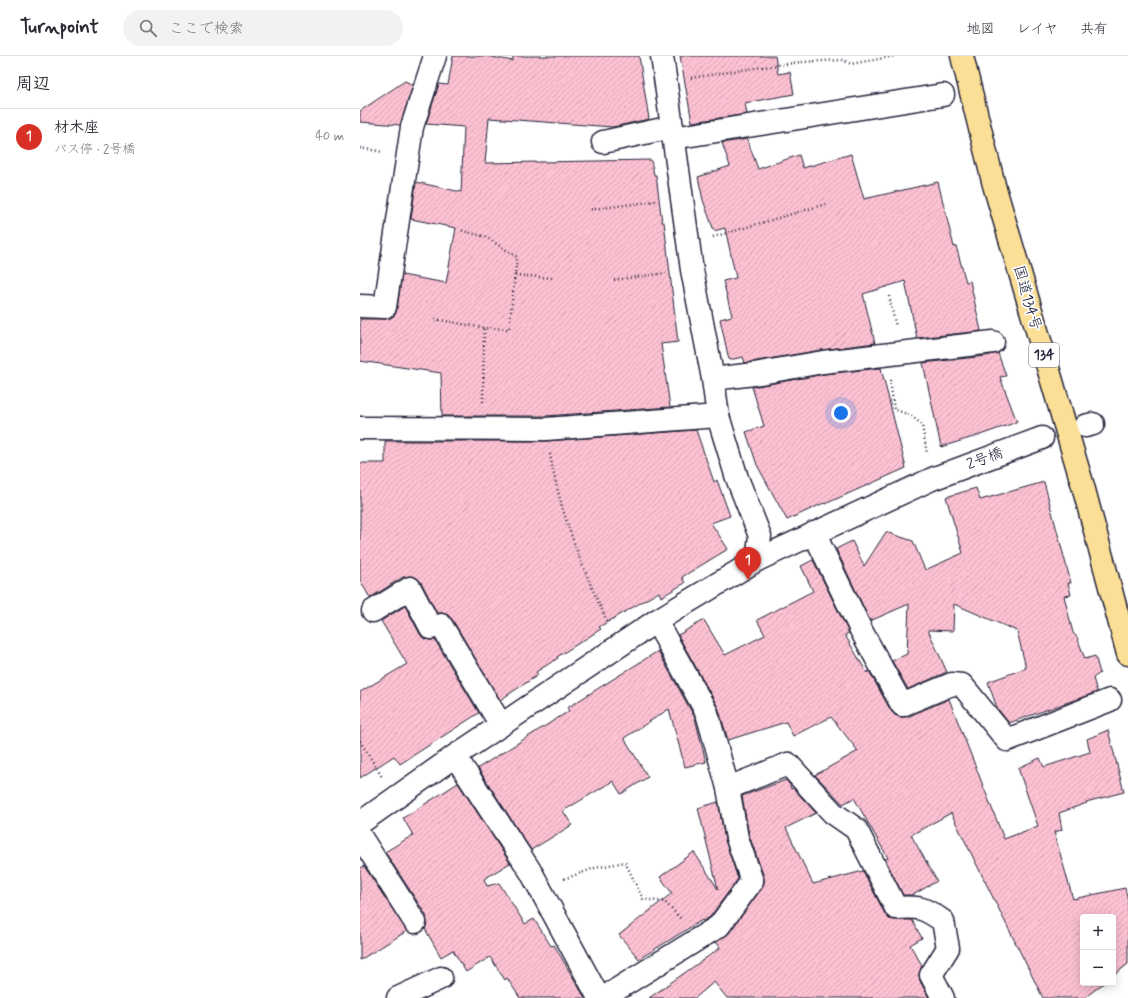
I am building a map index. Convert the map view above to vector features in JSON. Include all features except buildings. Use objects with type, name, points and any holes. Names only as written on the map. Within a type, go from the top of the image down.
[{"type":"highway","name":"国道134号","points":[[962,56],[994,184],[1083,486],[1128,654]]},
{"type":"street","points":[[360,306],[385,307],[412,127],[435,56]]},
{"type":"street","points":[[662,56],[692,270],[713,379],[718,416],[738,478],[760,536],[757,560]]},
{"type":"street","points":[[603,142],[943,95]]},
{"type":"street","points":[[713,379],[754,374],[823,362],[993,342]]},
{"type":"street","points":[[360,428],[546,429],[718,416]]},
{"type":"street","name":"2号橋","points":[[360,823],[455,756],[656,621],[757,560],[932,479],[1041,439]]},
{"type":"street","points":[[814,533],[862,632],[902,704],[952,684],[962,685],[1007,740],[1110,700]]},
{"type":"street","points":[[372,611],[410,588],[431,628],[441,625],[501,725]]},
{"type":"street","points":[[603,998],[719,926],[752,881],[737,838],[728,788],[707,713],[656,621]]},
{"type":"street","points":[[455,756],[531,872],[599,998]]},
{"type":"street","points":[[728,788],[788,764],[834,813],[856,829],[896,908],[914,907],[927,910],[943,921],[948,948],[931,975],[943,998]]},
{"type":"street","points":[[360,836],[415,922]]},
{"type":"street","points":[[398,998],[441,978]]},
{"type":"path","points":[[666,82],[802,62],[843,60],[851,64],[895,56]]},
{"type":"path","points":[[587,210],[682,198]]},
{"type":"path","points":[[688,243],[708,239],[826,204]]},
{"type":"path","points":[[436,319],[484,328],[509,329],[518,257],[486,237],[460,230]]},
{"type":"path","points":[[614,280],[692,270]]},
{"type":"path","points":[[516,275],[553,278]]},
{"type":"path","points":[[889,296],[894,353],[894,408],[912,416],[922,425],[932,479]]},
{"type":"path","points":[[483,429],[484,328]]},
{"type":"path","points":[[546,429],[554,480],[574,543],[590,586],[619,646]]},
{"type":"path","points":[[360,741],[394,798]]},
{"type":"path","points":[[539,887],[595,868],[625,862],[643,899],[665,902],[680,918],[696,940]]},
{"type":"place","name":"材木座","points":[[748,580]]}]
